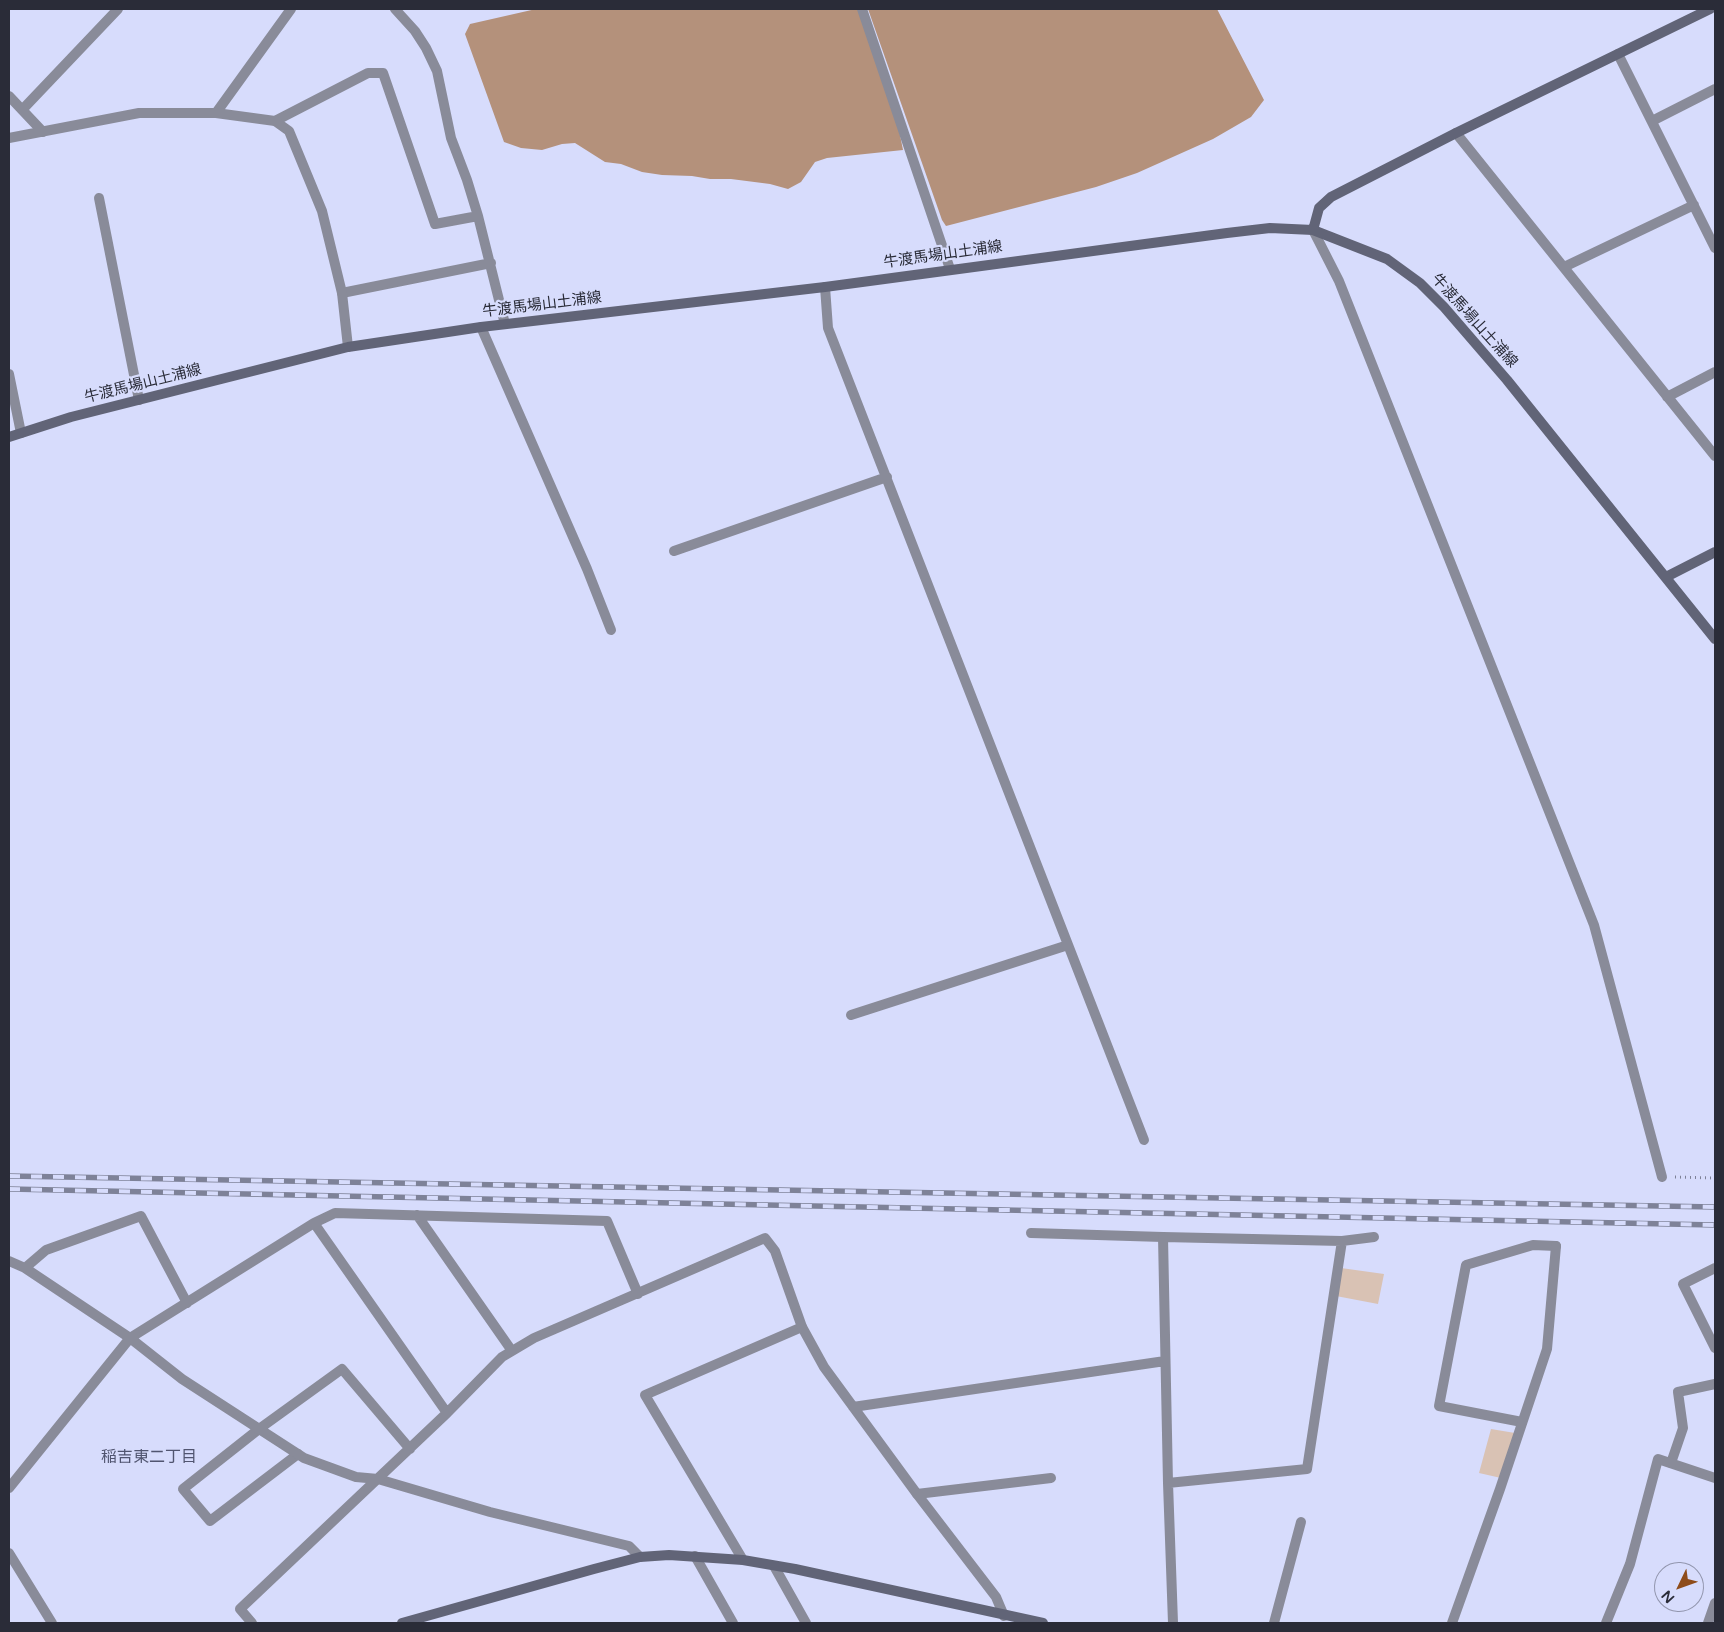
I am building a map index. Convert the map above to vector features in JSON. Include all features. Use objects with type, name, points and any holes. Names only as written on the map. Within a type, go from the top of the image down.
[{"type":"main road","points":[[1313,230],[1319,208],[1331,197],[1456,133],[1710,9]]},
{"type":"main road","name":"牛渡馬場山土浦線","points":[[9,437],[71,417],[348,347],[481,327],[825,286],[1227,233],[1270,228],[1313,230],[1387,259],[1420,283],[1444,307],[1507,380],[1715,639]]},
{"type":"main road","points":[[1666,577],[1715,552]]},
{"type":"main road","points":[[402,1623],[548,1580],[640,1557],[669,1555],[743,1560],[1040,1623]]},
{"type":"street","points":[[22,110],[118,9]]},
{"type":"street","points":[[216,113],[291,9]]},
{"type":"street","points":[[395,9],[415,31],[437,71],[451,138],[478,216],[505,324]]},
{"type":"street","points":[[862,9],[950,269]]},
{"type":"street","points":[[1618,54],[1715,248]]},
{"type":"street","points":[[275,122],[368,73],[383,73],[435,224],[478,216]]},
{"type":"street","points":[[1652,121],[1715,89]]},
{"type":"street","points":[[9,96],[43,132]]},
{"type":"street","points":[[9,138],[139,113],[216,113],[275,122],[289,132],[322,211],[342,293],[348,347]]},
{"type":"street","points":[[1456,133],[1715,456]]},
{"type":"street","points":[[99,198],[139,400]]},
{"type":"street","points":[[1564,267],[1694,205]]},
{"type":"street","points":[[1313,230],[1339,281],[1594,924],[1662,1177]]},
{"type":"street","points":[[342,293],[490,263]]},
{"type":"street","points":[[825,286],[828,328],[1144,1140]]},
{"type":"street","points":[[481,327],[587,568],[611,630]]},
{"type":"street","points":[[1667,397],[1715,372]]},
{"type":"street","points":[[9,374],[21,433]]},
{"type":"street","points":[[674,551],[886,477]]},
{"type":"street","points":[[851,1015],[1068,945]]},
{"type":"street","points":[[9,1488],[130,1338],[314,1223],[335,1213],[607,1221],[638,1294]]},
{"type":"street","points":[[25,1268],[46,1250],[141,1216],[187,1302]]},
{"type":"street","points":[[417,1216],[512,1351]]},
{"type":"street","points":[[314,1223],[447,1413]]},
{"type":"street","points":[[1031,1233],[1342,1241],[1374,1237]]},
{"type":"street","points":[[1163,1237],[1173,1623]]},
{"type":"street","points":[[252,1623],[240,1609],[410,1449],[502,1357],[534,1338],[765,1238],[775,1251],[802,1327],[824,1367],[917,1494],[996,1597],[1004,1616]]},
{"type":"street","points":[[1168,1483],[1307,1469],[1342,1241]]},
{"type":"street","points":[[1452,1623],[1500,1489],[1547,1350],[1556,1246],[1533,1245],[1466,1265],[1439,1406],[1522,1422]]},
{"type":"street","points":[[9,1261],[25,1268],[130,1338],[182,1379],[298,1454],[329,1469],[356,1477],[378,1479],[490,1512],[628,1546],[640,1557]]},
{"type":"street","points":[[1715,1268],[1683,1284],[1715,1348]]},
{"type":"street","points":[[743,1560],[645,1395],[802,1327]]},
{"type":"street","points":[[853,1407],[1166,1361]]},
{"type":"street","points":[[298,1454],[210,1521],[183,1489],[259,1429],[342,1369],[410,1449]]},
{"type":"street","points":[[1672,1463],[1683,1428],[1678,1392],[1715,1384]]},
{"type":"street","points":[[1606,1623],[1630,1564],[1658,1459],[1715,1478]]},
{"type":"street","points":[[917,1494],[1051,1478]]},
{"type":"street","points":[[1274,1623],[1301,1522]]},
{"type":"street","points":[[9,1553],[52,1623]]},
{"type":"street","points":[[695,1556],[733,1623]]},
{"type":"street","points":[[774,1566],[806,1623]]},
{"type":"street","points":[[1708,1623],[1715,1603]]},
{"type":"path","points":[[1662,1177],[1715,1178]]},
{"type":"shaded area","points":[[536,9],[858,9],[899,130],[903,150],[827,158],[815,162],[801,182],[788,189],[770,184],[731,179],[710,179],[642,172],[621,164],[605,162],[575,143],[562,144],[542,150],[521,148],[504,142],[465,34],[470,24]]},
{"type":"shaded area","points":[[868,9],[1217,9],[1264,100],[1251,117],[1213,139],[1137,173],[1096,187],[946,226],[942,220]]},
{"type":"shaded area","points":[[1341,1268],[1384,1274],[1378,1304],[1336,1296]]},
{"type":"shaded area","points":[[1491,1429],[1515,1433],[1501,1478],[1479,1473]]},
{"type":"railway","points":[[9,1176],[1715,1207]]},
{"type":"railway","points":[[9,1189],[1715,1225]]},
{"type":"district","name":"稲吉東二丁目","points":[[149,1458]]}]
